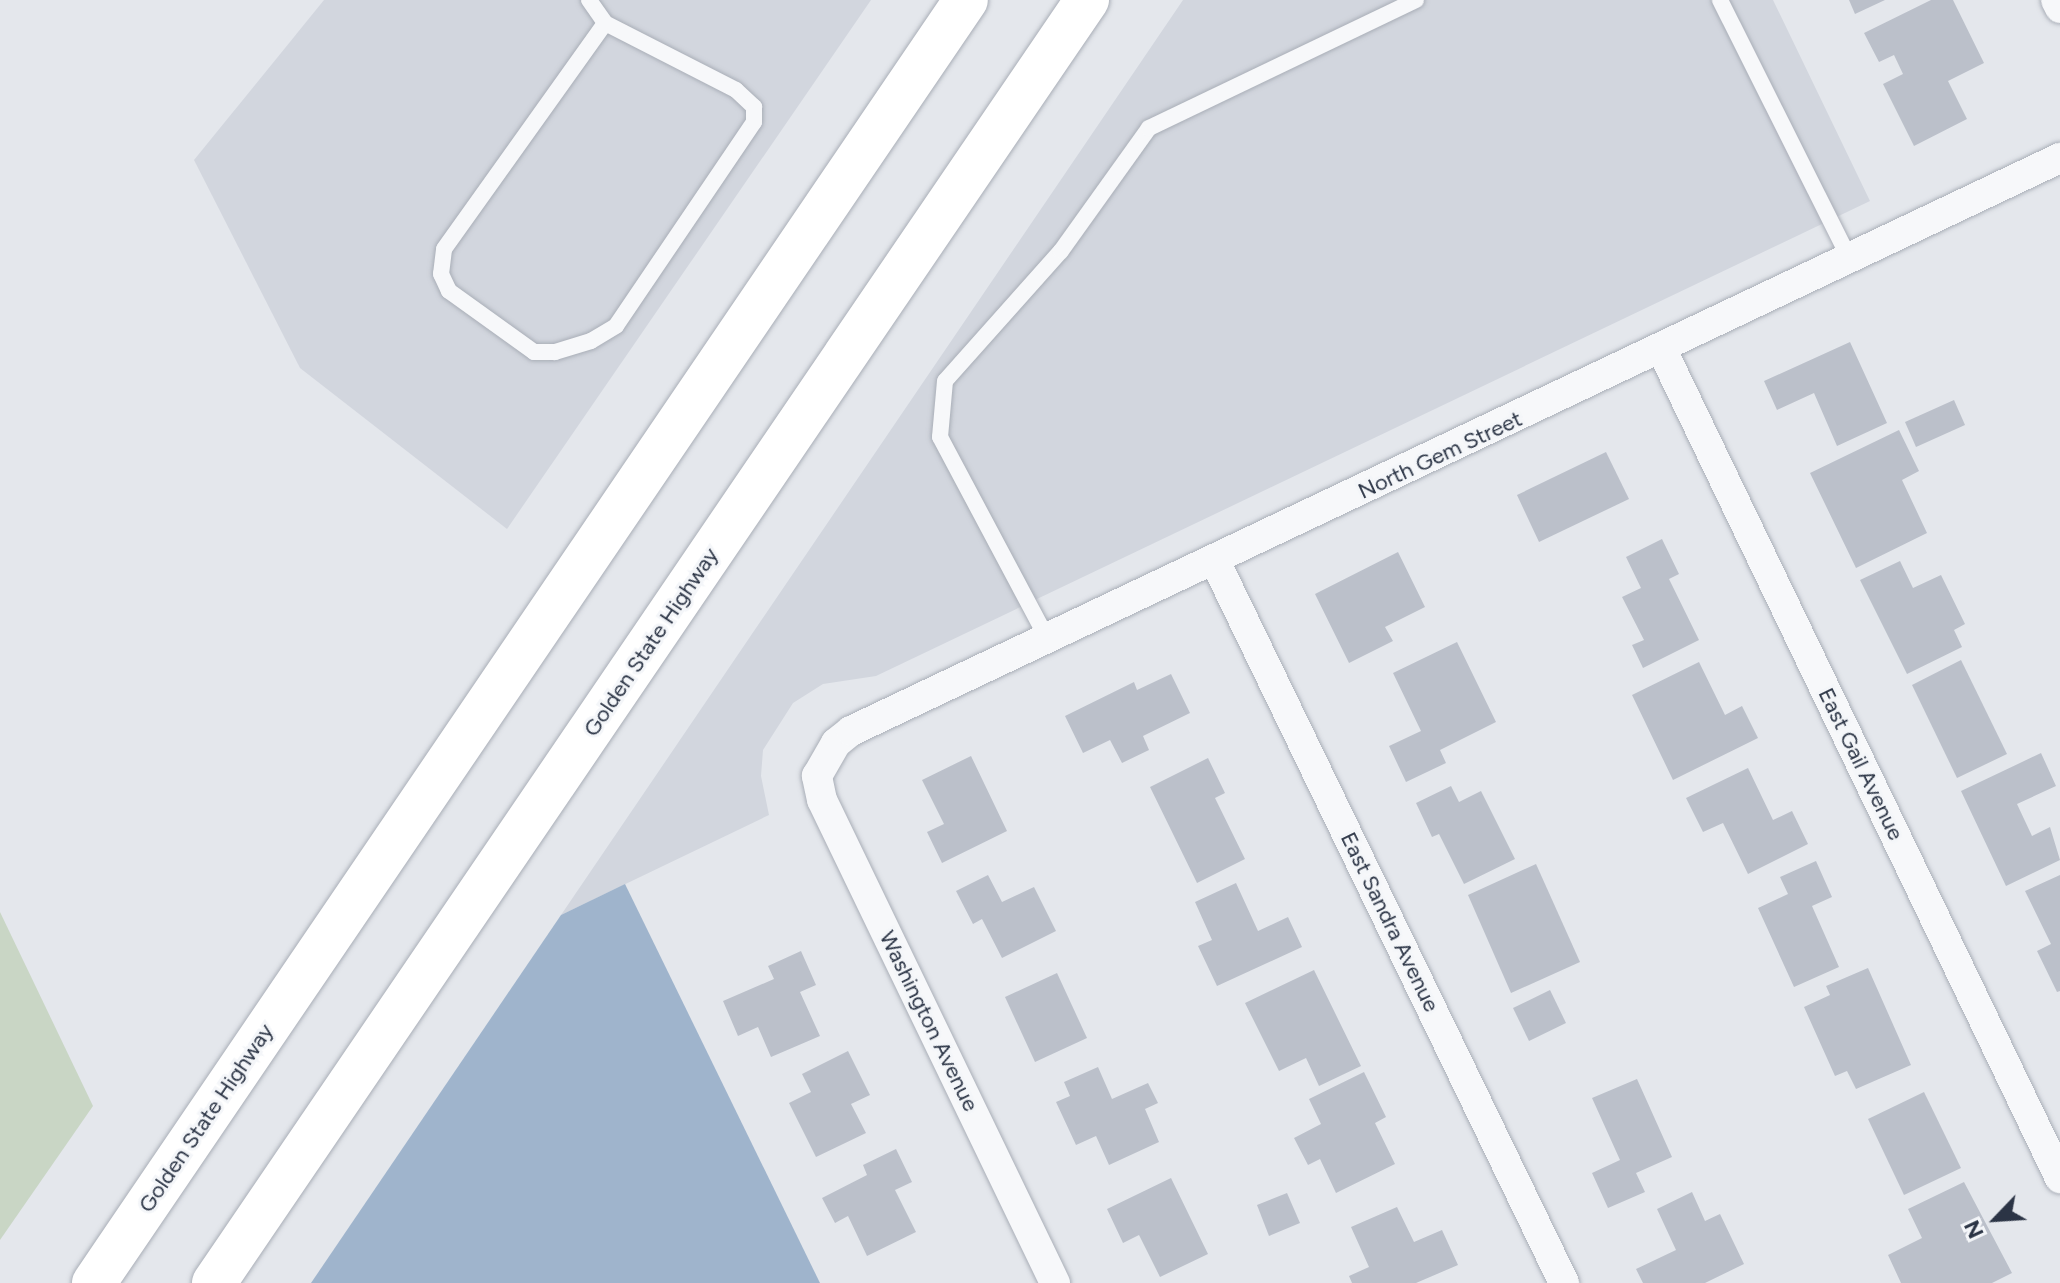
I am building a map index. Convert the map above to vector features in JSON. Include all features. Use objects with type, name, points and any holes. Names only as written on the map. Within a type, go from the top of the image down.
[{"type":"highway","name":"Golden State Highway","points":[[94,1283],[966,0]]},
{"type":"highway","name":"Golden State Highway","points":[[214,1283],[1087,0]]},
{"type":"street","points":[[2056,0],[2060,8]]},
{"type":"street","name":"North Gem Street","points":[[824,757],[851,731],[1662,350],[2060,158]]},
{"type":"street","name":"East Gail Avenue","points":[[1662,350],[2060,1178]]},
{"type":"street","name":"East Sandra Avenue","points":[[1215,561],[1564,1283]]},
{"type":"street","name":"Washington Avenue","points":[[824,757],[817,776],[822,800],[1055,1283]]},
{"type":"lane","points":[[589,0],[605,23],[736,90],[754,107],[754,122],[616,326],[591,341],[555,352],[534,352],[449,291],[441,274],[444,249],[605,23]]},
{"type":"lane","points":[[1048,640],[940,437],[945,381],[1061,251],[1149,128],[1416,0]]},
{"type":"lane","points":[[1720,0],[1850,260]]},
{"type":"shaded area","points":[[324,0],[871,0],[507,529],[300,368],[194,160]]},
{"type":"shaded area","points":[[1183,0],[1773,0],[1870,201],[876,676],[823,684],[793,703],[763,750],[761,776],[769,815],[561,915]]},
{"type":"green space","points":[[0,912],[93,1106],[0,1240]]},
{"type":"water","points":[[625,884],[820,1283],[311,1283],[561,915]]},
{"type":"building","points":[[1849,0],[1885,0],[1855,14]]},
{"type":"building","points":[[1931,0],[1953,0],[1984,63],[1948,81],[1967,119],[1914,146],[1883,84],[1903,74],[1894,55],[1879,62],[1864,33]]},
{"type":"building","points":[[1850,342],[1887,423],[1837,446],[1814,393],[1777,410],[1764,381]]},
{"type":"building","points":[[1954,400],[1965,425],[1916,447],[1905,422]]},
{"type":"building","points":[[1899,430],[1919,471],[1902,480],[1927,533],[1856,568],[1810,473]]},
{"type":"building","points":[[1606,452],[1629,499],[1539,542],[1517,495]]},
{"type":"building","points":[[1662,539],[1679,574],[1669,579],[1699,640],[1643,668],[1632,645],[1644,640],[1622,597],[1641,588],[1626,557]]},
{"type":"building","points":[[1398,552],[1425,607],[1385,627],[1393,641],[1349,663],[1315,594]]},
{"type":"building","points":[[1900,561],[1913,588],[1941,575],[1965,624],[1954,630],[1962,647],[1907,674],[1860,580]]},
{"type":"building","points":[[1457,642],[1496,722],[1440,750],[1446,763],[1406,782],[1389,746],[1421,731],[1393,673]]},
{"type":"building","points":[[1961,660],[2007,754],[1957,778],[1912,685]]},
{"type":"building","points":[[1699,662],[1725,715],[1742,706],[1758,738],[1673,780],[1632,695]]},
{"type":"building","points":[[1171,674],[1190,713],[1143,736],[1149,750],[1122,763],[1110,740],[1083,753],[1065,716],[1134,682],[1137,690]]},
{"type":"building","points":[[2041,753],[2056,786],[2017,804],[2032,836],[2050,827],[2060,860],[2006,886],[1961,791]]},
{"type":"building","points":[[971,756],[1007,831],[942,863],[927,832],[944,824],[922,780]]},
{"type":"building","points":[[1208,758],[1225,793],[1215,798],[1245,859],[1197,883],[1150,787]]},
{"type":"building","points":[[1748,768],[1773,820],[1792,811],[1808,844],[1748,874],[1723,823],[1703,832],[1686,798]]},
{"type":"building","points":[[1451,786],[1459,802],[1481,791],[1515,859],[1464,884],[1439,834],[1432,837],[1416,803]]},
{"type":"building","points":[[1816,861],[1832,897],[1812,906],[1839,967],[1794,987],[1758,908],[1788,894],[1780,877]]},
{"type":"building","points":[[1536,864],[1580,962],[1511,993],[1468,895]]},
{"type":"building","points":[[988,875],[1002,902],[1034,887],[1056,931],[1002,958],[982,919],[973,924],[956,891]]},
{"type":"building","points":[[2060,875],[2060,991],[2057,992],[2037,951],[2051,944],[2025,891]]},
{"type":"building","points":[[1236,883],[1258,931],[1288,917],[1302,947],[1217,986],[1198,946],[1212,940],[1195,902]]},
{"type":"building","points":[[801,951],[816,985],[800,992],[820,1036],[771,1057],[758,1027],[738,1036],[723,1001],[774,979],[768,966]]},
{"type":"building","points":[[1868,968],[1911,1065],[1856,1089],[1847,1071],[1835,1076],[1804,1007],[1830,995],[1826,986]]},
{"type":"building","points":[[1314,970],[1361,1066],[1319,1086],[1306,1058],[1279,1071],[1245,1003]]},
{"type":"building","points":[[1057,973],[1087,1038],[1035,1062],[1005,997]]},
{"type":"building","points":[[1550,990],[1566,1023],[1529,1041],[1513,1008]]},
{"type":"building","points":[[848,1051],[870,1095],[851,1104],[866,1133],[816,1157],[789,1103],[811,1092],[802,1074]]},
{"type":"building","points":[[1098,1067],[1112,1099],[1148,1083],[1158,1103],[1145,1109],[1159,1142],[1109,1165],[1096,1136],[1076,1145],[1056,1102],[1070,1096],[1064,1082]]},
{"type":"building","points":[[1364,1072],[1386,1117],[1375,1123],[1395,1164],[1336,1193],[1320,1159],[1308,1165],[1294,1138],[1321,1124],[1309,1099]]},
{"type":"building","points":[[1637,1079],[1672,1157],[1636,1173],[1645,1192],[1608,1208],[1592,1173],[1620,1160],[1592,1098]]},
{"type":"building","points":[[1924,1092],[1961,1168],[1904,1195],[1868,1119]]},
{"type":"building","points":[[896,1149],[912,1182],[895,1190],[916,1232],[867,1256],[848,1216],[835,1223],[822,1198],[867,1175],[863,1165]]},
{"type":"building","points":[[1171,1178],[1208,1254],[1160,1277],[1139,1235],[1123,1243],[1107,1209]]},
{"type":"building","points":[[1964,1182],[2012,1273],[1992,1283],[1901,1283],[1888,1255],[1922,1238],[1908,1209]]},
{"type":"building","points":[[1692,1192],[1705,1221],[1720,1214],[1744,1264],[1705,1283],[1643,1283],[1636,1269],[1676,1250],[1657,1209]]},
{"type":"building","points":[[1287,1193],[1300,1223],[1269,1236],[1257,1205]]},
{"type":"building","points":[[1397,1207],[1414,1242],[1442,1230],[1458,1265],[1416,1283],[1352,1283],[1349,1276],[1369,1267],[1351,1227]]}]
